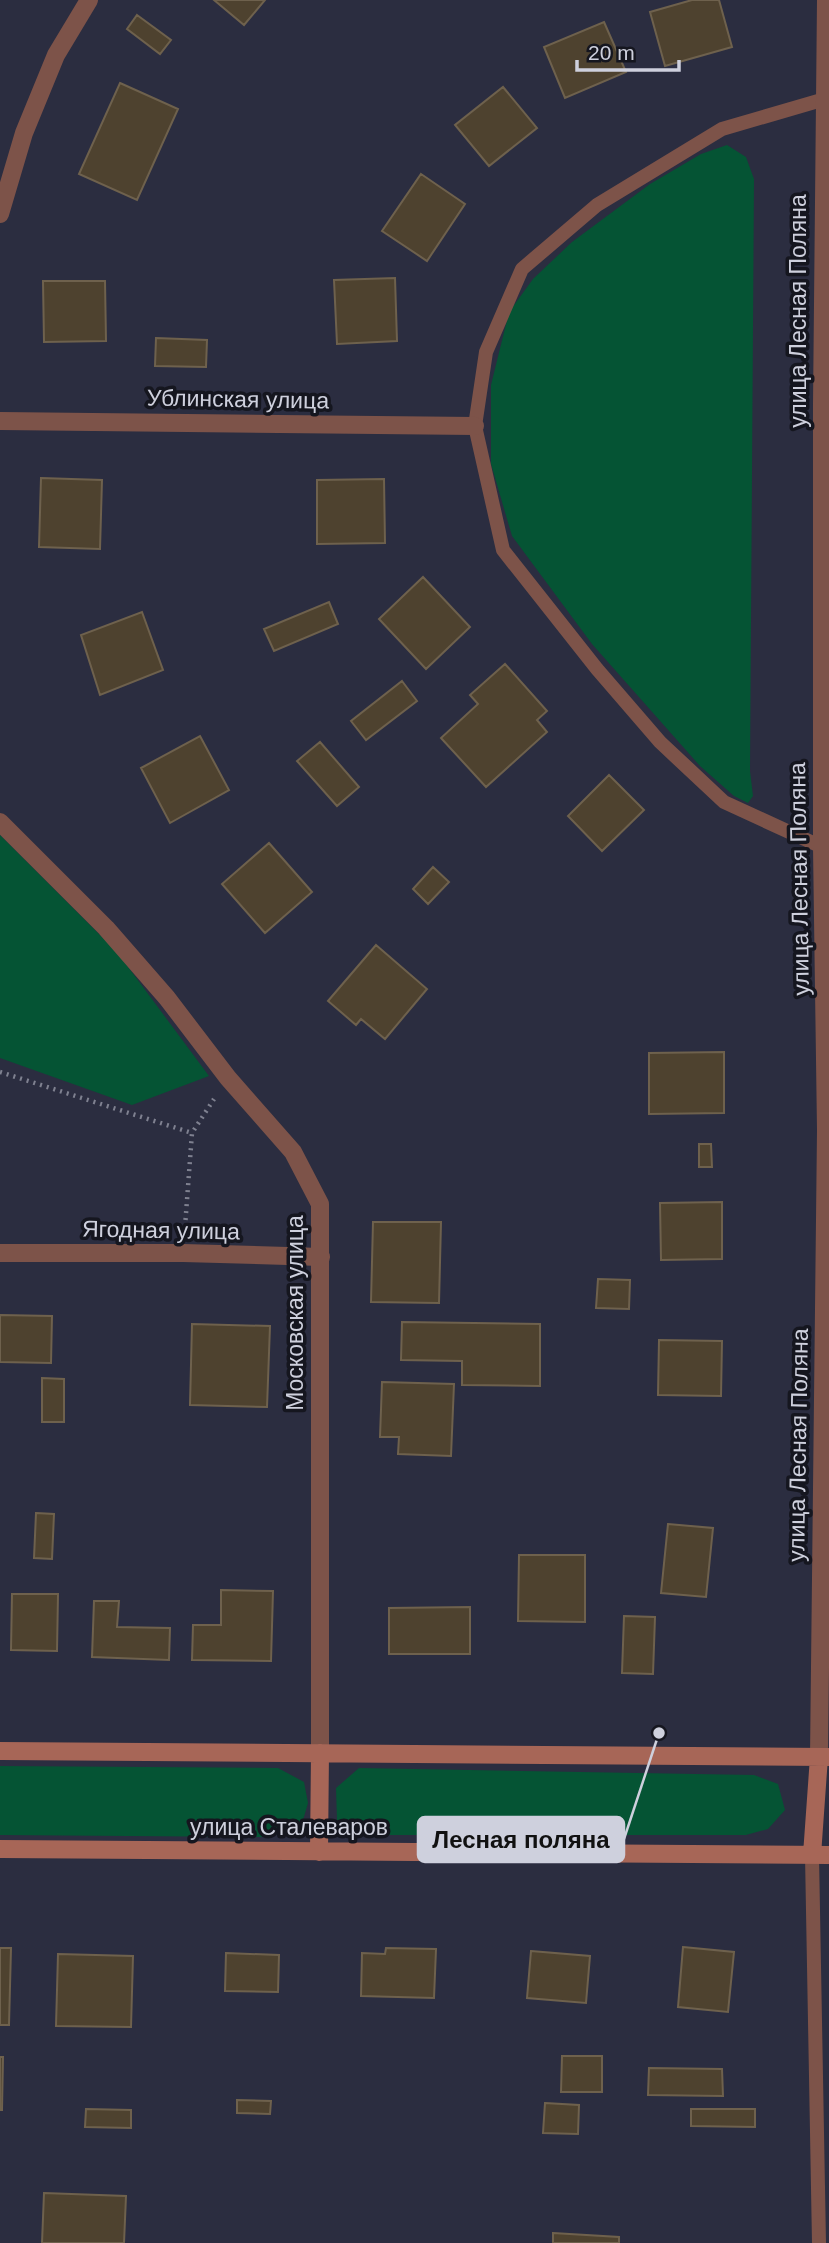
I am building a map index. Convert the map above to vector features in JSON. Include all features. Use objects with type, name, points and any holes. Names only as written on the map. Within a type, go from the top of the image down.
[{"type":"main road","points":[[0,1751],[824,1757],[820,1855]]},
{"type":"main road","points":[[319,1852],[320,1753]]},
{"type":"main road","name":"улица Сталеваров","points":[[0,1849],[820,1855]]},
{"type":"street","points":[[0,214],[24,133],[56,55],[89,0]]},
{"type":"street","name":"улица Лесная Поляна","points":[[824,1757],[828,1132],[822,847],[826,0]]},
{"type":"street","name":"Ублинская улица","points":[[0,421],[475,426]]},
{"type":"street","name":"Московская улица","points":[[0,822],[106,928],[167,998],[228,1078],[293,1152],[320,1204],[320,1753]]},
{"type":"street","name":"Ягодная улица","points":[[0,1253],[183,1253],[321,1258]]},
{"type":"lane","points":[[822,847],[724,802],[660,742],[597,669],[503,550],[475,426],[486,352],[523,269],[597,205],[722,129],[825,99]]},
{"type":"lane","points":[[819,2243],[820,1855]]},
{"type":"path","points":[[0,1072],[192,1133]]},
{"type":"path","points":[[183,1253],[192,1133],[228,1078]]},
{"type":"green space","points":[[727,145],[746,157],[754,179],[750,771],[753,796],[748,803],[734,796],[700,766],[592,644],[512,536],[491,464],[491,385],[509,312],[533,279],[572,242],[650,184],[701,154]]},
{"type":"green space","points":[[0,835],[117,952],[209,1076],[132,1105],[0,1058]]},
{"type":"green space","points":[[0,1766],[278,1768],[304,1782],[308,1803],[301,1827],[268,1837],[0,1835]]},
{"type":"green space","points":[[359,1768],[754,1775],[778,1784],[785,1810],[768,1829],[746,1835],[356,1835],[337,1820],[336,1788]]},
{"type":"building","points":[[214,0],[265,0],[244,25]]},
{"type":"building","points":[[692,0],[719,0],[732,47],[665,66],[650,12]]},
{"type":"building","points":[[137,15],[171,40],[160,54],[127,29]]},
{"type":"building","points":[[604,22],[626,72],[565,98],[544,47]]},
{"type":"building","points":[[120,83],[178,109],[137,200],[79,174]]},
{"type":"building","points":[[503,87],[537,128],[489,166],[455,125]]},
{"type":"building","points":[[421,174],[465,204],[427,261],[382,231]]},
{"type":"building","points":[[395,278],[397,341],[337,344],[334,280]]},
{"type":"building","points":[[43,281],[105,281],[106,341],[44,342]]},
{"type":"building","points":[[156,338],[207,340],[206,367],[155,366]]},
{"type":"building","points":[[41,478],[102,480],[100,549],[39,547]]},
{"type":"building","points":[[384,479],[385,543],[317,544],[317,480]]},
{"type":"building","points":[[423,577],[470,627],[426,669],[379,619]]},
{"type":"building","points":[[329,602],[338,624],[274,651],[264,629]]},
{"type":"building","points":[[142,612],[163,670],[100,695],[81,635]]},
{"type":"building","points":[[505,664],[547,711],[537,720],[547,732],[486,787],[441,738],[478,704],[470,695]]},
{"type":"building","points":[[402,681],[417,701],[366,740],[351,721]]},
{"type":"building","points":[[200,736],[229,790],[170,823],[141,768]]},
{"type":"building","points":[[320,742],[359,787],[337,806],[297,761]]},
{"type":"building","points":[[609,775],[644,810],[602,851],[568,816]]},
{"type":"building","points":[[269,843],[312,892],[265,933],[222,884]]},
{"type":"building","points":[[433,867],[449,882],[428,904],[413,889]]},
{"type":"building","points":[[376,945],[427,989],[385,1039],[361,1019],[356,1025],[328,1001]]},
{"type":"building","points":[[724,1052],[724,1113],[649,1114],[649,1053]]},
{"type":"building","points":[[699,1144],[711,1144],[712,1167],[699,1167]]},
{"type":"building","points":[[722,1202],[722,1259],[661,1260],[660,1203]]},
{"type":"building","points":[[373,1222],[441,1222],[439,1303],[371,1302]]},
{"type":"building","points":[[598,1279],[630,1280],[629,1309],[596,1308]]},
{"type":"building","points":[[0,1315],[52,1316],[51,1363],[0,1362]]},
{"type":"building","points":[[402,1322],[540,1324],[540,1386],[462,1385],[462,1361],[401,1360]]},
{"type":"building","points":[[192,1324],[270,1326],[267,1407],[190,1405]]},
{"type":"building","points":[[659,1340],[722,1341],[721,1396],[658,1395]]},
{"type":"building","points":[[42,1378],[64,1379],[64,1422],[42,1422]]},
{"type":"building","points":[[382,1382],[454,1384],[451,1456],[398,1454],[399,1437],[380,1437]]},
{"type":"building","points":[[36,1513],[54,1514],[52,1559],[34,1558]]},
{"type":"building","points":[[668,1524],[713,1528],[706,1597],[661,1593]]},
{"type":"building","points":[[519,1555],[585,1555],[585,1622],[518,1621]]},
{"type":"building","points":[[221,1590],[273,1591],[271,1661],[192,1660],[193,1625],[221,1625]]},
{"type":"building","points":[[12,1594],[58,1594],[57,1651],[11,1650]]},
{"type":"building","points":[[94,1601],[119,1601],[117,1627],[170,1628],[169,1660],[92,1657]]},
{"type":"building","points":[[470,1607],[470,1654],[389,1654],[389,1608]]},
{"type":"building","points":[[624,1616],[655,1617],[653,1674],[622,1673]]},
{"type":"building","points":[[683,1947],[734,1952],[728,2012],[678,2007]]},
{"type":"building","points":[[0,1948],[11,1948],[9,2025],[0,2025]]},
{"type":"building","points":[[386,1948],[436,1949],[434,1998],[361,1996],[362,1953],[385,1954]]},
{"type":"building","points":[[531,1951],[590,1956],[586,2003],[527,1998]]},
{"type":"building","points":[[226,1953],[279,1955],[278,1992],[225,1991]]},
{"type":"building","points":[[58,1954],[133,1956],[131,2027],[56,2026]]},
{"type":"building","points":[[562,2056],[602,2056],[602,2092],[561,2092]]},
{"type":"building","points":[[0,2057],[3,2057],[2,2110],[0,2110]]},
{"type":"building","points":[[649,2068],[722,2069],[723,2096],[648,2095]]},
{"type":"building","points":[[237,2100],[271,2101],[270,2114],[237,2113]]},
{"type":"building","points":[[545,2103],[579,2105],[578,2134],[543,2133]]},
{"type":"building","points":[[86,2109],[131,2110],[131,2128],[85,2127]]},
{"type":"building","points":[[691,2109],[755,2109],[755,2127],[691,2126]]},
{"type":"building","points":[[44,2193],[126,2196],[124,2243],[42,2243]]},
{"type":"building","points":[[553,2233],[619,2237],[619,2243],[553,2243]]},
{"type":"place","name":"Лесная поляна","points":[[659,1733]]}]
